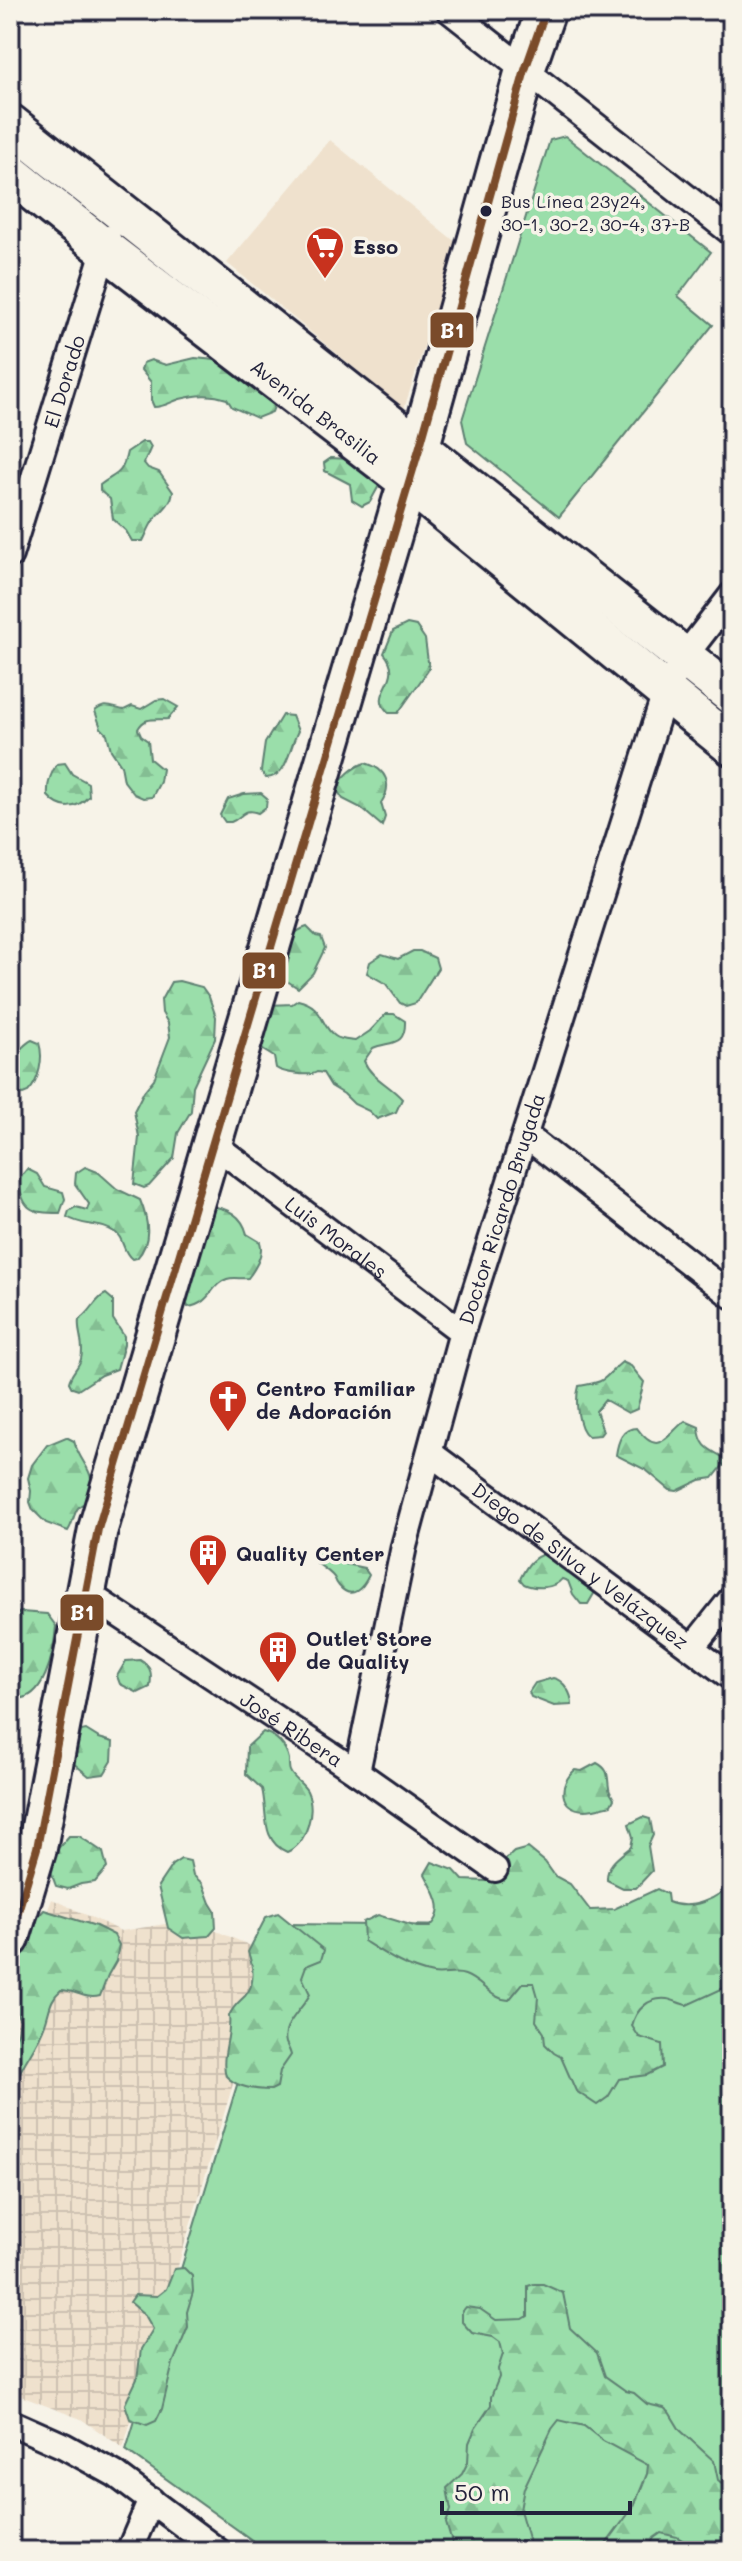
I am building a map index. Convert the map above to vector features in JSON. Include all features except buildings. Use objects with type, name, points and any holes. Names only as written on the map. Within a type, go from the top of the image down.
[{"type":"main road","points":[[10,1938],[37,1848],[85,1592],[110,1485],[414,464],[525,70],[546,10]]},
{"type":"main road","name":"Avenida Brasilia","points":[[10,124],[117,209],[414,464],[665,693],[732,746]]},
{"type":"main road","name":"Avenida Brasilia","points":[[10,173],[105,249],[414,464],[684,657],[732,695]]},
{"type":"street","points":[[449,10],[732,233]]},
{"type":"street","name":"El Dorado","points":[[11,545],[117,209]]},
{"type":"street","name":"Doctor Ricardo Brugada","points":[[357,1772],[404,1546],[462,1332],[665,693],[684,657],[732,595]]},
{"type":"street","points":[[525,1135],[732,1296]]},
{"type":"street","name":"Luis Morales","points":[[212,1143],[462,1332]]},
{"type":"street","name":"Diego de Silva y Velázquez","points":[[430,1453],[732,1678]]},
{"type":"street","name":"José Ribera","points":[[85,1592],[357,1772],[495,1869]]},
{"type":"street","points":[[693,1647],[732,1598]]},
{"type":"street","points":[[10,2422],[64,2446],[115,2474],[218,2551]]},
{"type":"street","points":[[129,2551],[151,2500]]},
{"type":"shaded area","points":[[330,140],[457,243],[404,409],[227,263]]},
{"type":"shaded area","points":[[52,1899],[121,1931],[191,1920],[272,1955],[123,2448],[81,2419],[10,2392],[10,2012]]},
{"type":"green space","points":[[565,136],[711,252],[678,296],[713,325],[559,517],[467,443],[462,420],[550,140]]},
{"type":"green space","points":[[195,358],[232,366],[248,385],[264,393],[275,404],[272,412],[257,418],[232,407],[227,399],[209,395],[154,407],[151,382],[141,370],[143,363],[151,360],[166,365]]},
{"type":"green space","points":[[142,442],[148,442],[151,447],[144,463],[159,472],[173,492],[143,541],[132,541],[113,519],[110,499],[100,491],[100,485],[118,473],[127,452]]},
{"type":"green space","points":[[331,458],[348,459],[381,482],[370,502],[362,506],[352,500],[350,484],[325,471],[324,463]]},
{"type":"green space","points":[[407,624],[416,626],[425,639],[429,669],[398,713],[389,713],[382,699],[391,671],[384,653],[393,631]]},
{"type":"green space","points":[[164,699],[178,707],[168,719],[147,720],[138,729],[148,741],[150,759],[162,769],[160,782],[152,797],[143,798],[134,794],[124,781],[121,765],[111,750],[95,711],[106,706],[124,710],[132,706],[141,709]]},
{"type":"green space","points":[[282,715],[292,716],[298,731],[279,773],[266,778],[261,771],[265,743]]},
{"type":"green space","points":[[65,763],[72,774],[88,783],[89,796],[79,804],[68,807],[48,796],[52,772],[57,764]]},
{"type":"green space","points":[[365,763],[378,769],[386,778],[387,790],[381,803],[385,817],[382,826],[361,808],[343,799],[336,789],[348,773]]},
{"type":"green space","points":[[261,793],[267,798],[266,807],[258,813],[246,812],[231,822],[225,822],[220,815],[228,799]]},
{"type":"green space","points":[[307,927],[321,937],[325,948],[313,973],[298,988],[284,979],[284,971],[291,939],[296,932]]},
{"type":"green space","points":[[413,951],[435,958],[438,968],[416,1003],[406,1006],[400,1003],[386,984],[367,973],[370,962],[382,954],[398,959]]},
{"type":"green space","points":[[171,982],[202,987],[209,997],[216,1017],[215,1039],[193,1086],[191,1111],[178,1133],[174,1158],[144,1188],[134,1184],[139,1137],[134,1111],[154,1079],[170,1037],[161,1000]]},
{"type":"green space","points":[[298,1000],[313,1007],[330,1032],[344,1040],[355,1041],[386,1014],[394,1014],[405,1021],[400,1039],[373,1048],[364,1061],[371,1072],[402,1099],[396,1112],[377,1119],[331,1086],[323,1073],[296,1074],[276,1068],[274,1057],[261,1045],[269,1005],[292,1004]]},
{"type":"green space","points":[[32,1040],[39,1043],[41,1055],[35,1082],[23,1094],[10,1092],[10,1056]]},
{"type":"green space","points":[[85,1167],[98,1172],[117,1189],[140,1200],[147,1238],[137,1258],[129,1256],[119,1236],[110,1230],[67,1217],[69,1211],[76,1207],[87,1210],[89,1204],[75,1184],[76,1173]]},
{"type":"green space","points":[[27,1169],[37,1174],[45,1187],[63,1192],[65,1199],[60,1213],[41,1212],[26,1204],[18,1180]]},
{"type":"green space","points":[[209,1206],[238,1217],[247,1234],[260,1242],[260,1256],[248,1278],[229,1278],[217,1285],[202,1302],[188,1307],[185,1298],[206,1230]]},
{"type":"green space","points":[[106,1294],[113,1300],[113,1319],[124,1336],[117,1369],[78,1390],[72,1388],[69,1382],[82,1353],[79,1320]]},
{"type":"green space","points":[[622,1362],[631,1366],[644,1382],[637,1409],[628,1413],[605,1400],[596,1411],[603,1431],[600,1435],[588,1436],[581,1427],[578,1413],[579,1386],[604,1379]]},
{"type":"green space","points":[[685,1421],[699,1427],[706,1446],[723,1457],[725,1463],[713,1478],[700,1480],[677,1491],[670,1490],[646,1470],[616,1455],[620,1440],[628,1430],[637,1428],[651,1442],[657,1443]]},
{"type":"green space","points":[[66,1437],[74,1441],[91,1476],[86,1503],[76,1511],[68,1531],[46,1523],[33,1510],[28,1478],[32,1465],[47,1445]]},
{"type":"green space","points":[[317,1549],[323,1549],[345,1564],[364,1568],[369,1575],[364,1584],[353,1593],[344,1590],[312,1557]]},
{"type":"green space","points":[[547,1553],[595,1585],[595,1592],[588,1604],[581,1604],[568,1581],[562,1579],[544,1587],[524,1584],[520,1579],[528,1566]]},
{"type":"green space","points":[[21,1612],[47,1614],[56,1626],[55,1637],[50,1662],[39,1686],[32,1694],[10,1698],[10,1616]]},
{"type":"green space","points":[[140,1660],[149,1668],[151,1678],[150,1687],[138,1693],[120,1684],[117,1676],[126,1661]]},
{"type":"green space","points":[[553,1678],[567,1688],[572,1705],[554,1706],[531,1697],[529,1692],[535,1683]]},
{"type":"green space","points":[[86,1730],[113,1742],[112,1761],[104,1774],[89,1776],[73,1763],[81,1731]]},
{"type":"green space","points":[[263,1732],[276,1738],[283,1746],[288,1754],[290,1771],[310,1799],[308,1826],[300,1842],[287,1852],[273,1841],[267,1825],[262,1789],[246,1774],[247,1747]]},
{"type":"green space","points":[[597,1763],[607,1774],[614,1799],[611,1805],[576,1809],[565,1801],[566,1782],[575,1770],[582,1771]]},
{"type":"green space","points":[[643,1817],[650,1819],[653,1835],[648,1846],[652,1871],[636,1888],[623,1888],[607,1880],[607,1874],[614,1861],[631,1847],[633,1837],[629,1824]]},
{"type":"green space","points":[[69,1836],[79,1836],[103,1852],[107,1868],[95,1882],[68,1889],[56,1886],[50,1858]]},
{"type":"green space","points":[[528,1848],[545,1862],[555,1876],[570,1884],[590,1910],[614,1909],[657,1889],[667,1894],[668,1902],[694,1904],[719,1894],[732,1881],[732,1974],[726,1987],[687,2005],[660,1999],[644,2005],[632,2026],[639,2037],[662,2044],[663,2067],[647,2075],[619,2079],[608,2097],[597,2105],[576,2091],[561,2057],[545,2044],[544,2033],[536,2021],[538,1997],[534,1983],[523,1983],[509,2000],[502,1999],[465,1975],[433,1974],[414,1969],[364,1941],[363,1922],[378,1915],[417,1927],[430,1927],[439,1908],[425,1874],[432,1862],[454,1870],[463,1880],[487,1881],[501,1878],[506,1859],[514,1852]]},
{"type":"green space","points":[[181,1859],[190,1861],[193,1875],[203,1884],[215,1911],[216,1928],[209,1936],[183,1938],[168,1928],[158,1886],[172,1865]]},
{"type":"green space","points":[[44,1910],[96,1926],[114,1935],[119,1945],[116,1961],[100,1996],[90,1997],[61,1990],[54,1998],[39,2038],[18,2076],[10,2114],[10,2049],[20,2020],[10,2000],[10,1963]]},
{"type":"green space","points":[[278,1913],[324,1950],[321,1960],[306,1966],[302,1977],[310,1994],[287,2029],[286,2043],[291,2055],[280,2071],[277,2087],[271,2090],[253,2089],[241,2086],[226,2076],[224,2061],[229,2016],[251,1986],[252,1969],[248,1952],[266,1917]]},
{"type":"green space","points":[[732,1922],[732,2551],[267,2551],[126,2450],[286,1924],[580,1927]]},
{"type":"green space","points":[[184,2268],[192,2276],[188,2327],[173,2363],[162,2409],[156,2421],[147,2425],[130,2419],[125,2404],[137,2379],[141,2349],[153,2329],[145,2315],[130,2302],[135,2295],[157,2296],[166,2289],[174,2269]]},
{"type":"green space","points":[[543,2284],[563,2293],[570,2328],[597,2353],[605,2376],[647,2404],[664,2408],[680,2430],[714,2461],[718,2480],[725,2486],[732,2485],[732,2536],[729,2543],[718,2550],[712,2547],[699,2550],[677,2537],[661,2533],[646,2551],[601,2551],[634,2506],[648,2465],[603,2441],[584,2426],[559,2420],[524,2488],[520,2510],[529,2542],[527,2551],[451,2551],[453,2546],[446,2523],[451,2510],[447,2488],[462,2474],[468,2462],[469,2443],[491,2405],[503,2354],[500,2342],[493,2337],[472,2333],[462,2322],[462,2312],[466,2307],[480,2309],[496,2320],[523,2319],[528,2316],[528,2286]]},
{"type":"transit line","name":"B1","points":[[10,1938],[37,1848],[98,1529],[420,446],[525,70],[546,10]]},
{"type":"place","name":"Bus Línea 23y24, 30-1, 30-2, 30-4, 37-B","points":[[486,211]]},
{"type":"place","name":"Esso","points":[[325,280]]},
{"type":"place","name":"Centro Familiar de Adoración","points":[[228,1433]]},
{"type":"place","name":"Quality Center","points":[[208,1587]]},
{"type":"place","name":"Outlet Store de Quality","points":[[278,1684]]}]
